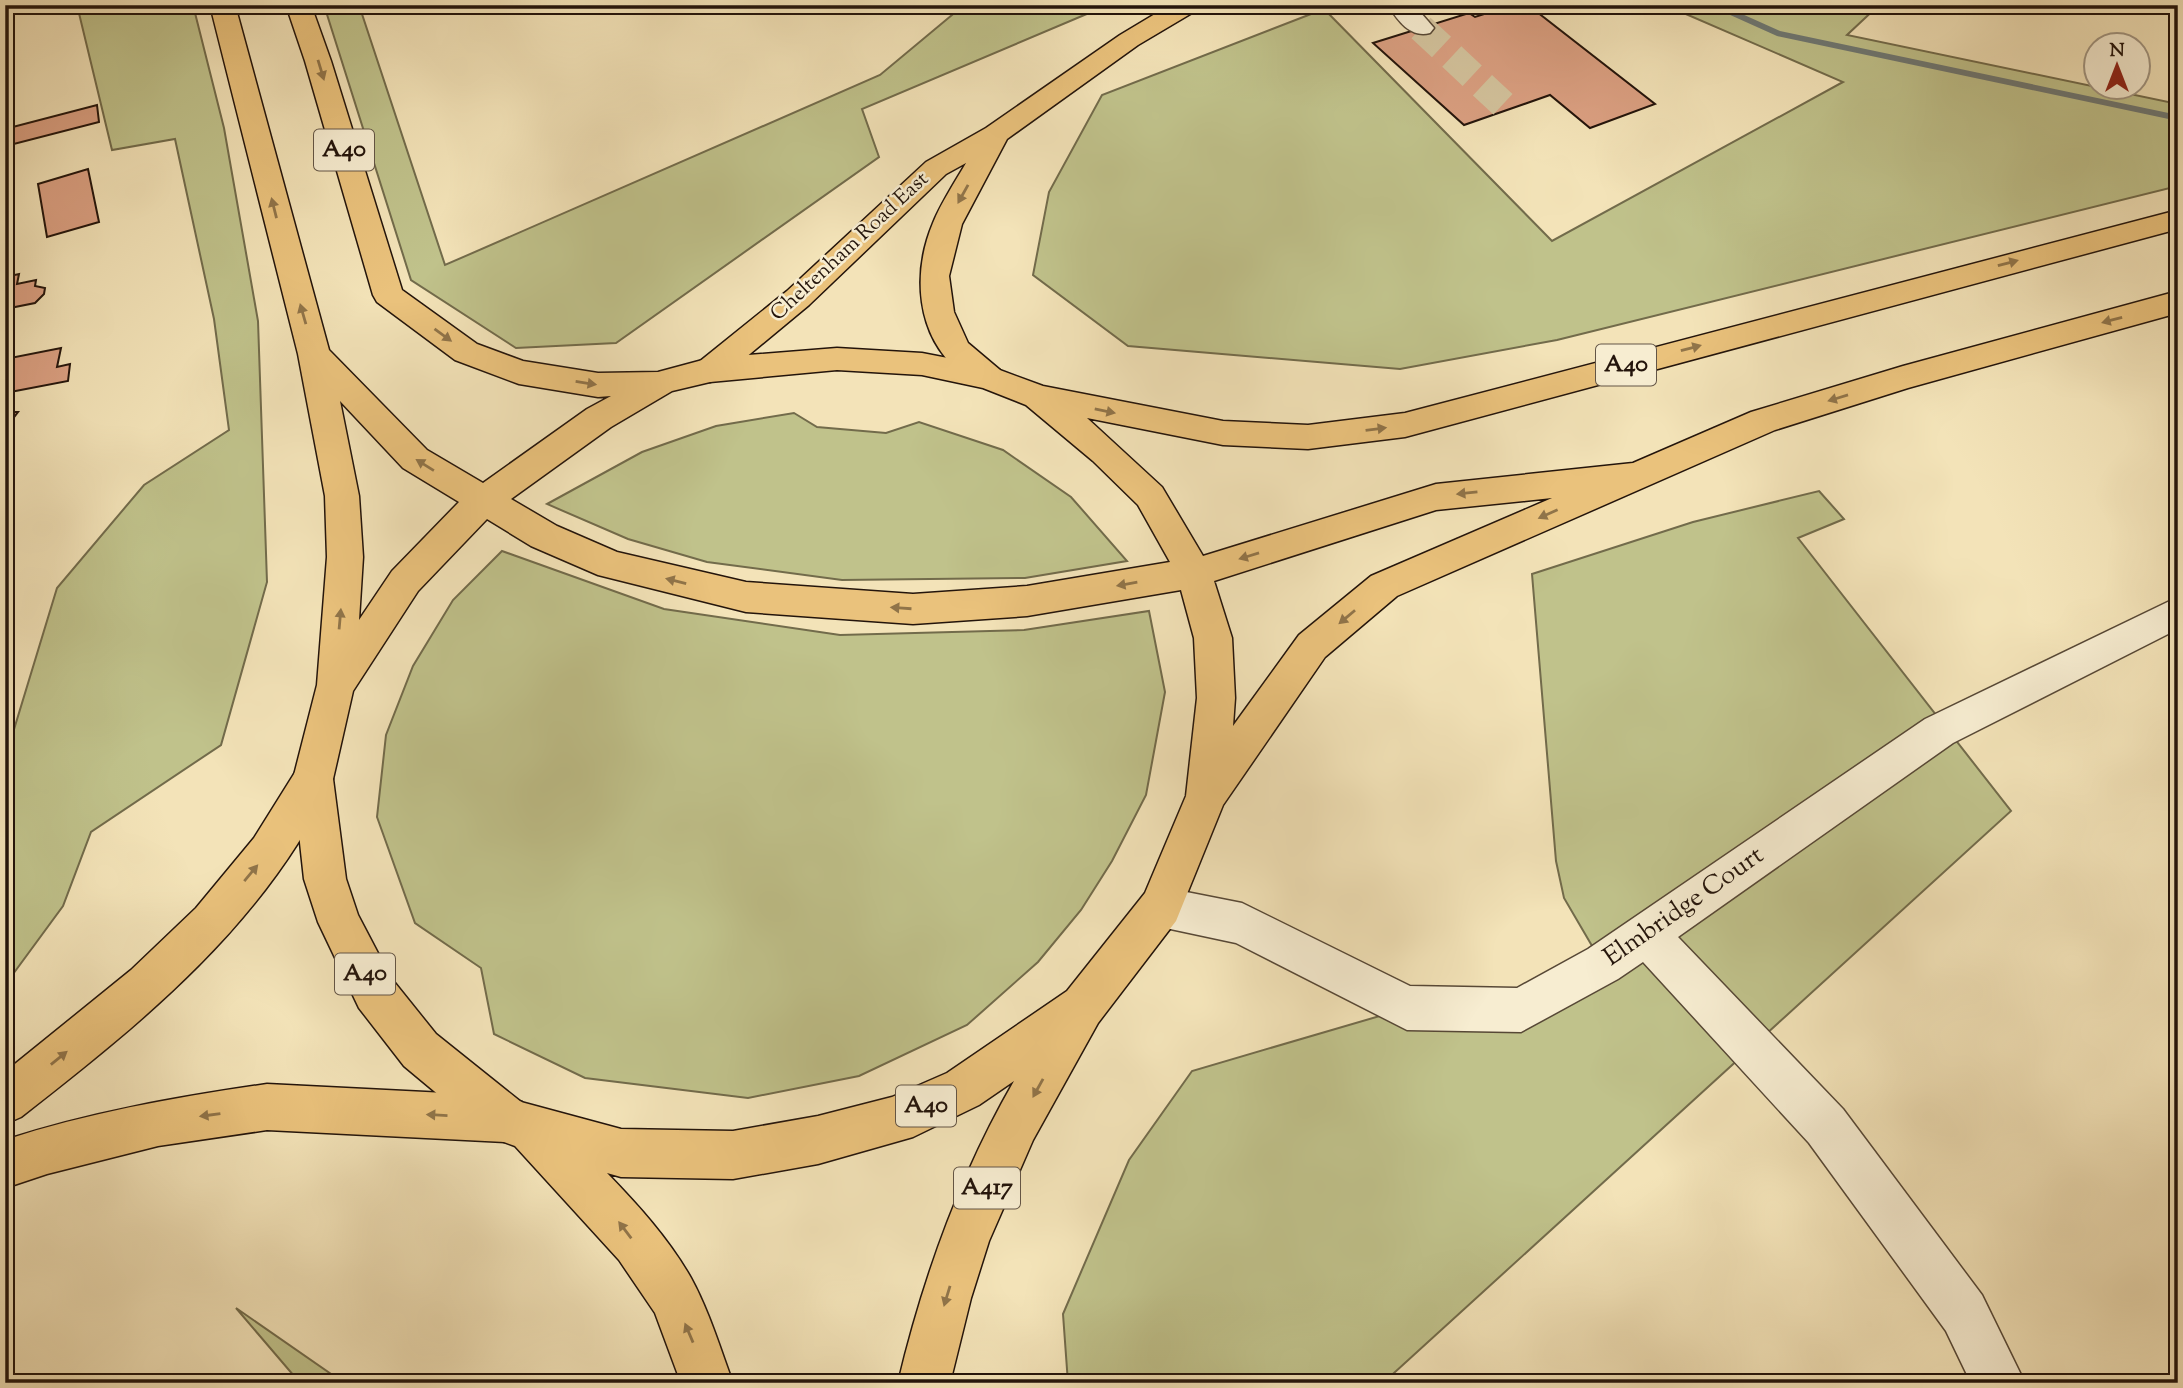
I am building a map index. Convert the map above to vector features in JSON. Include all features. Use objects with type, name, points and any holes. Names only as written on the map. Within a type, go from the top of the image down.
[{"type":"main road","name":"A40","points":[[222,5],[314,354],[342,496],[345,557],[335,687],[313,779],[324,879],[339,922],[375,993],[420,1050],[518,1124],[621,1153],[733,1155],[818,1140],[896,1120],[963,1089],[1083,1007],[1161,906],[1206,796],[1312,646],[1384,586],[1763,421],[1903,378],[2178,302]]},
{"type":"main road","name":"A40","points":[[298,5],[318,61],[388,295],[466,352],[519,372],[598,385],[662,382],[710,370],[838,359],[922,364],[989,378],[1038,397],[1223,433],[1308,437],[1405,425],[2178,219]]},
{"type":"main road","name":"Cheltenham Road East","points":[[710,370],[799,298],[936,168],[996,134],[1129,40],[1188,5]]},
{"type":"main road","name":"Cheltenham Road East","points":[[989,378],[955,350],[938,312],[934,276],[947,224],[996,134]]},
{"type":"main road","name":"A40","points":[[314,354],[415,459],[544,537],[611,565],[746,597],[913,609],[1027,601],[1194,573],[1436,496],[1633,476]]},
{"type":"main road","name":"A40","points":[[335,687],[405,581],[440,541],[483,501],[599,418],[662,382]]},
{"type":"main road","name":"A40","points":[[1038,397],[1105,452],[1150,496],[1194,573],[1213,638],[1215,674],[1216,698],[1206,796]]},
{"type":"main road","points":[[5,1101],[133,998],[208,926],[268,852],[313,779]]},
{"type":"main road","name":"A417","points":[[924,1383],[932,1344],[954,1274],[998,1159],[1083,1007]]},
{"type":"main road","points":[[5,1164],[47,1150],[158,1123],[267,1107],[518,1124],[610,1210],[667,1284],[690,1335],[707,1383]]},
{"type":"street","points":[[1400,5],[1421,28]]},
{"type":"street","name":"Elmbridge Court","points":[[1161,906],[1242,924],[1407,1008],[1521,1010],[1603,964],[1939,731],[2178,612]]},
{"type":"street","points":[[1646,934],[1826,1126],[1964,1313],[1999,1383]]},
{"type":"green space","points":[[77,5],[193,5],[224,128],[258,321],[267,582],[221,745],[91,832],[63,906],[5,985],[5,759],[57,588],[144,485],[229,430],[214,319],[175,139],[112,150]]},
{"type":"green space","points":[[324,5],[359,5],[445,265],[880,75],[964,5],[1108,5],[862,109],[879,157],[616,343],[516,348],[411,280]]},
{"type":"green space","points":[[1665,5],[1879,5],[1847,35],[2082,84],[2082,102],[2152,102],[2152,99],[2178,104],[2178,186],[1557,340],[1400,369],[1128,346],[1033,275],[1049,192],[1102,95],[1324,9],[1552,241],[1843,82]]},
{"type":"green space","points":[[794,413],[817,427],[886,433],[919,422],[1003,450],[1071,497],[1127,561],[1025,578],[842,580],[707,562],[628,539],[547,504],[642,452],[716,426]]},
{"type":"green space","points":[[1819,491],[1844,519],[1798,538],[2011,811],[1383,1383],[1068,1383],[1063,1314],[1129,1160],[1192,1071],[1407,1008],[1521,1010],[1602,963],[1564,898],[1556,861],[1532,574],[1693,522]]},
{"type":"green space","points":[[502,551],[664,609],[840,635],[1024,630],[1149,611],[1165,692],[1146,795],[1112,861],[1081,910],[1038,962],[967,1025],[859,1076],[748,1098],[585,1078],[494,1034],[481,968],[415,923],[377,817],[386,735],[413,666],[453,600]]},
{"type":"green space","points":[[236,1308],[344,1383],[300,1383]]},
{"type":"building","points":[[5,5],[33,5],[33,7],[5,15]]},
{"type":"building","points":[[1513,5],[1528,5],[1655,104],[1590,128],[1550,95],[1464,125],[1373,43],[1469,13],[1475,17]]},
{"type":"building","points":[[97,105],[99,122],[6,146],[5,129]]},
{"type":"building","points":[[88,169],[99,222],[47,237],[38,184]]},
{"type":"building","points":[[19,274],[17,284],[36,280],[35,286],[45,288],[44,294],[35,303],[5,309],[5,277]]},
{"type":"building","points":[[61,348],[57,367],[70,364],[68,381],[5,393],[5,359]]},
{"type":"building","points":[[5,412],[18,412],[5,429]]},
{"type":"waterway","points":[[1713,5],[1777,33],[2178,118]]},
{"type":"tunnel","points":[[1421,28],[1508,109]]}]
